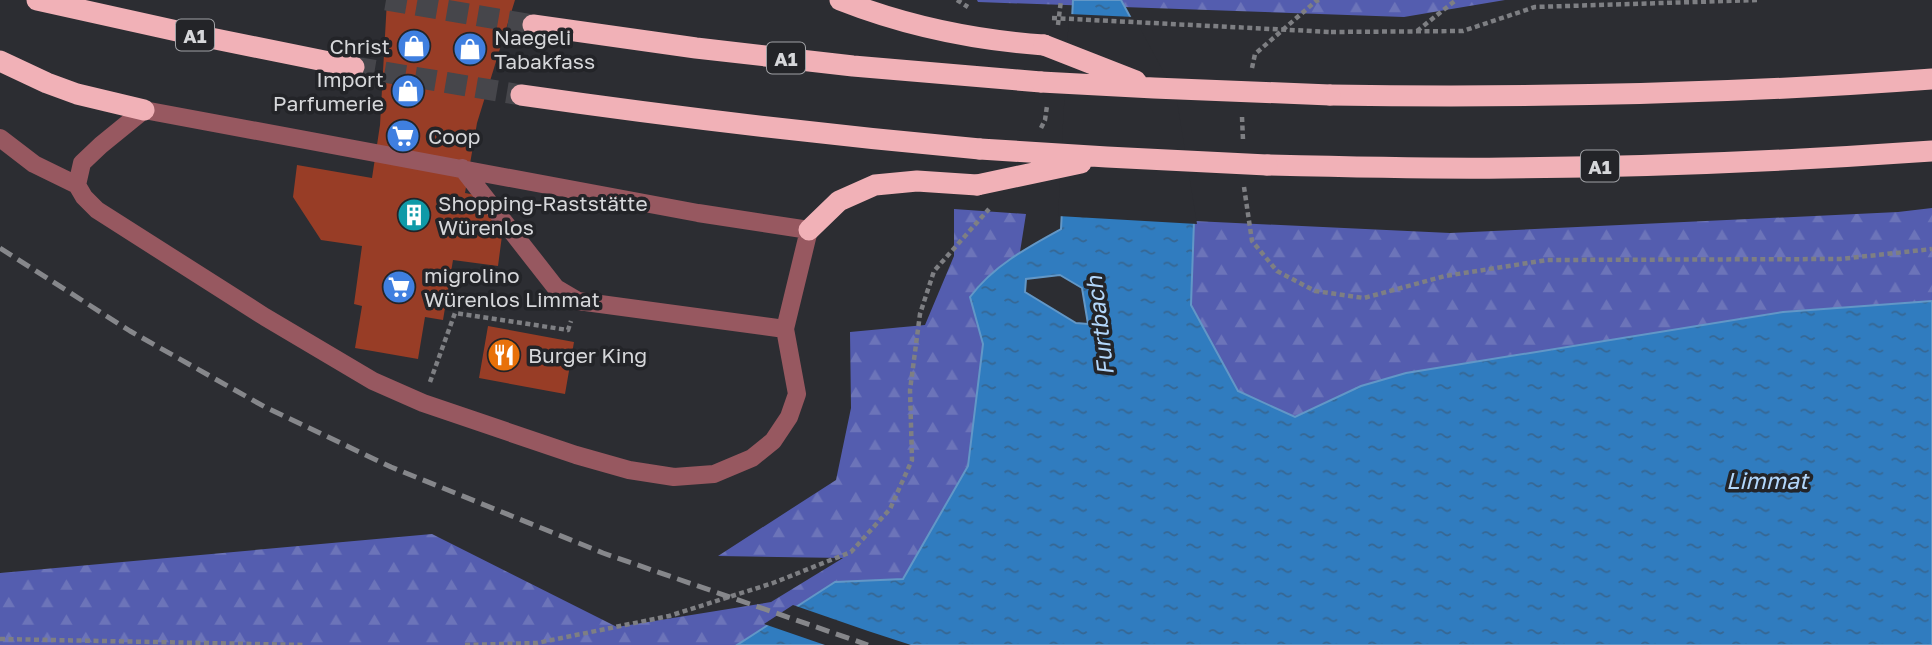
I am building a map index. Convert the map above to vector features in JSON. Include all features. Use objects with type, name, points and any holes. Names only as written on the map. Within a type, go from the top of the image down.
[{"type":"highway","name":"A1","points":[[37,0],[354,67]]},
{"type":"highway","points":[[840,0],[925,29],[1044,45],[1154,88]]},
{"type":"highway","name":"A1","points":[[533,25],[696,48],[1045,88],[1154,88],[1330,95],[1505,97],[1841,86],[1932,79]]},
{"type":"highway","points":[[0,61],[77,94],[144,110]]},
{"type":"highway","name":"A1","points":[[521,96],[845,137],[980,149],[1267,165],[1591,167],[1772,161],[1932,151]]},
{"type":"highway","points":[[809,230],[839,201],[875,185],[917,181],[977,185],[1107,157]]},
{"type":"lane","points":[[144,110],[698,213],[809,230],[785,329],[797,394],[789,417],[773,441],[752,458],[715,474],[674,477],[629,470],[576,455],[423,403],[373,381],[158,250],[97,210],[84,197],[78,185],[82,163],[144,110]]},
{"type":"lane","points":[[0,138],[34,164],[78,185]]},
{"type":"lane","points":[[462,168],[556,288],[578,301],[785,329]]},
{"type":"path","points":[[1057,27],[1061,0]]},
{"type":"path","points":[[1416,32],[1456,0]]},
{"type":"path","points":[[1045,18],[1331,32],[1464,31],[1535,7],[1758,0]]},
{"type":"path","points":[[1039,131],[1045,120],[1045,88]]},
{"type":"path","points":[[465,645],[537,643],[669,616],[772,583],[851,552],[890,509],[912,460],[910,390],[919,314],[934,271],[994,202]]},
{"type":"path","points":[[1252,241],[1277,271],[1315,291],[1364,298],[1445,275],[1547,260],[1840,259],[1932,249]]},
{"type":"path","points":[[423,403],[455,313],[531,325]]},
{"type":"path","points":[[0,639],[305,645]]},
{"type":"green space","points":[[977,0],[1505,0],[1404,17]]},
{"type":"green space","points":[[1932,208],[1932,301],[1783,312],[1406,373],[1361,386],[1295,417],[1238,391],[1191,305],[1194,221],[1450,233],[1898,212]]},
{"type":"green space","points":[[954,209],[1026,214],[1020,252],[979,285],[970,297],[983,344],[968,466],[903,579],[835,582],[737,645],[0,645],[0,573],[432,534],[617,627],[771,602],[843,558],[718,556],[836,480],[851,408],[850,332],[925,325],[954,256]]},
{"type":"water","name":"Limmat","points":[[1073,0],[1121,0],[1173,96],[1194,221],[1191,305],[1238,391],[1295,417],[1361,386],[1406,373],[1783,312],[1932,301],[1932,645],[737,645],[835,582],[903,579],[968,466],[983,344],[970,297],[1000,267],[1061,229]],"holes":[[[1060,275],[1082,288],[1088,324],[1076,323],[1025,292],[1026,279]]]},
{"type":"pier","points":[[1069,14],[1134,17],[1176,95],[1197,224],[1058,216]]},
{"type":"pier","points":[[793,605],[911,645],[825,645],[764,624]]},
{"type":"building","name":"Shopping-Raststätte Würenlos","points":[[387,0],[515,0],[477,123],[465,193],[476,195],[503,228],[498,266],[453,260],[443,320],[425,317],[418,359],[355,348],[362,306],[354,304],[362,246],[321,240],[293,197],[297,165],[372,178],[380,125]]},
{"type":"building","points":[[488,326],[574,342],[565,394],[479,378]]},
{"type":"tunnel","points":[[386,0],[533,25]]},
{"type":"tunnel","points":[[354,67],[521,95]]},
{"type":"railway","points":[[0,248],[130,331],[265,407],[391,467],[603,553],[868,645]]},
{"type":"place","name":"Christ","points":[[414,46]]},
{"type":"place","name":"Naegeli Tabakfass","points":[[470,49]]},
{"type":"place","name":"Import Parfumerie","points":[[408,91]]},
{"type":"place","name":"Coop","points":[[403,136]]},
{"type":"place","name":"Shopping-Raststätte Würenlos","points":[[414,215]]},
{"type":"place","name":"migrolino Würenlos Limmat","points":[[399,287]]},
{"type":"place","name":"Burger King","points":[[504,355]]},
{"type":"water label","name":"Furtbach","points":[[1099,326]]}]
